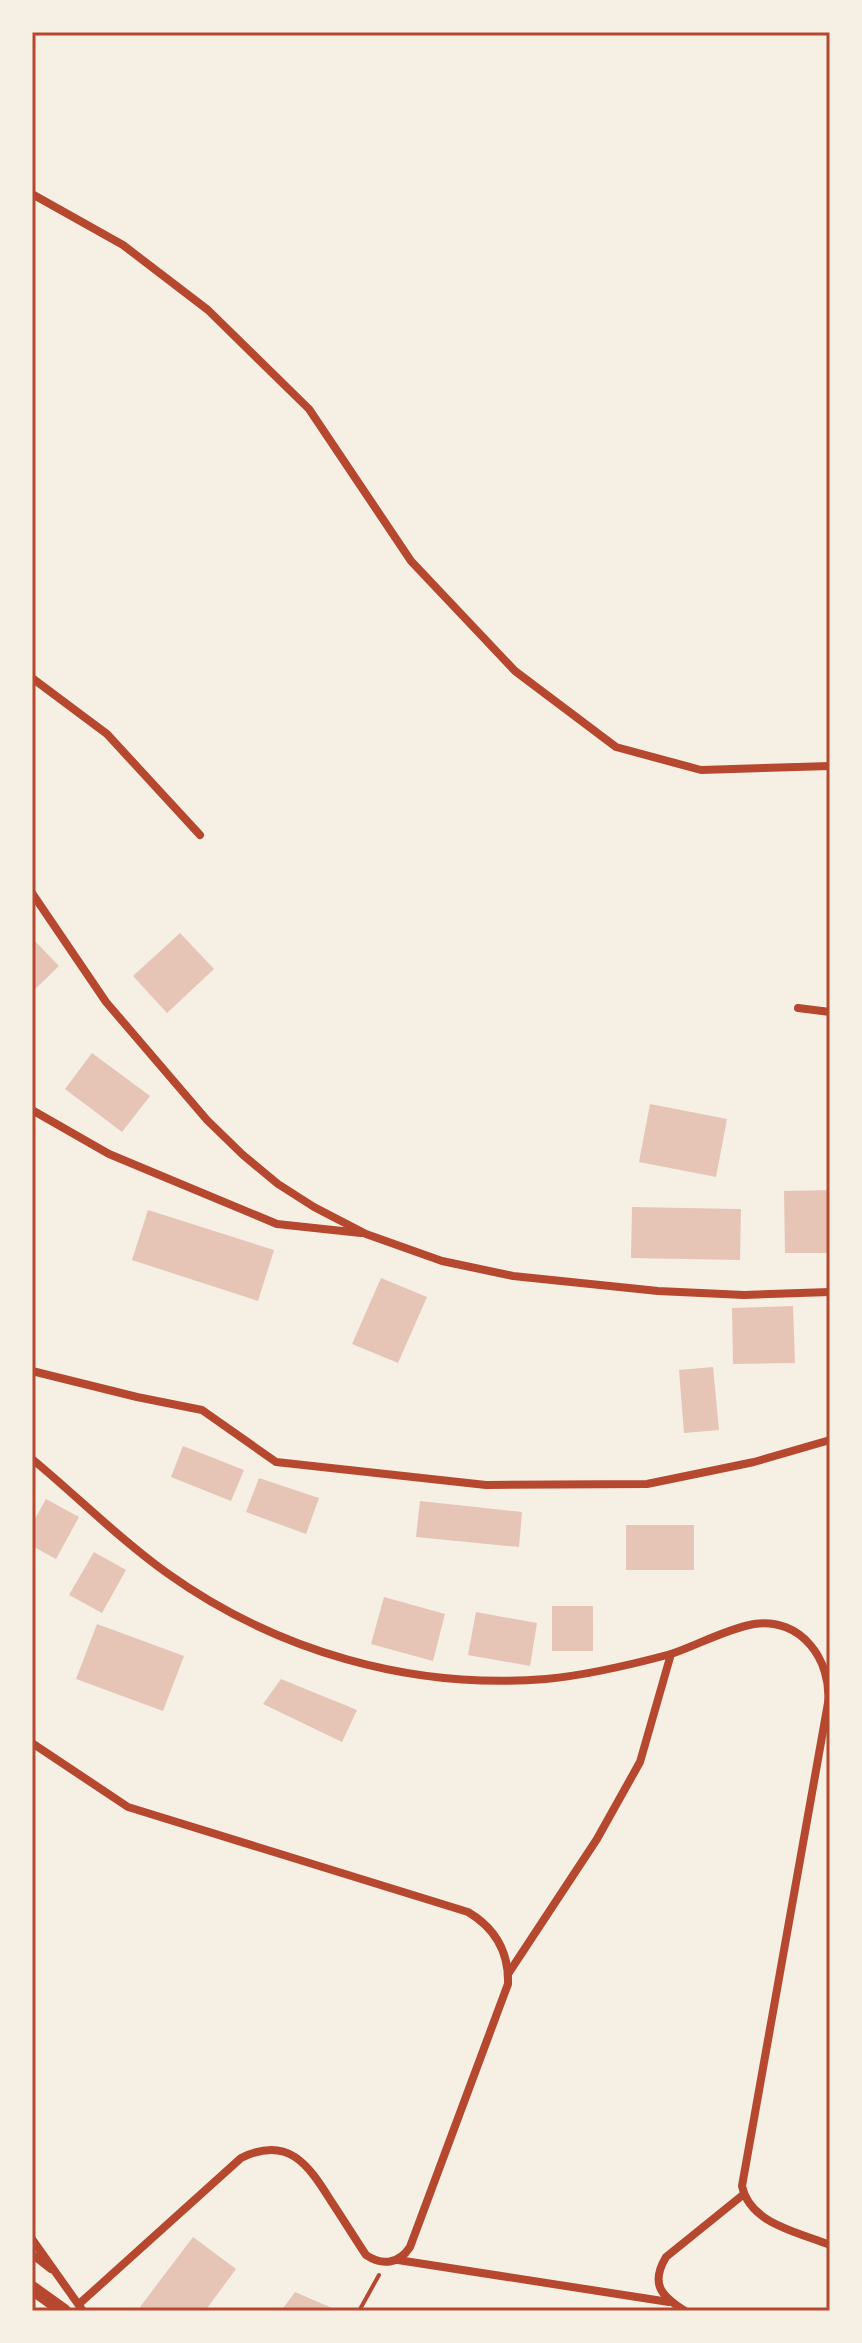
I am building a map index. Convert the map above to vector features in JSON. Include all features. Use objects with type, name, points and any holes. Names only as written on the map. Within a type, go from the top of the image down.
[{"type":"main road","points":[[32,2288],[64,2311]]},
{"type":"street","points":[[32,194],[123,245],[208,310],[309,409],[411,561],[515,671],[616,747],[701,770],[830,766]]},
{"type":"street","points":[[32,678],[107,734],[200,835]]},
{"type":"street","points":[[32,893],[106,1002],[207,1120],[278,1184],[366,1234],[442,1261],[513,1276],[673,1292],[744,1295],[830,1292]]},
{"type":"street","points":[[798,1008],[830,1012]]},
{"type":"street","points":[[32,1110],[109,1154],[277,1224],[366,1234]]},
{"type":"street","points":[[32,1371],[202,1410],[276,1462],[486,1485],[647,1484],[754,1462],[830,1440]]},
{"type":"street","points":[[32,1459],[136,1549],[195,1592],[259,1627],[328,1654],[387,1669],[435,1677],[509,1681],[582,1675],[672,1654],[754,1624],[778,1625],[811,1644],[819,1654],[828,1677],[828,1703],[742,2175],[744,2194],[755,2212],[768,2221],[830,2245]]},
{"type":"street","points":[[508,1975],[597,1839],[640,1762],[672,1654]]},
{"type":"street","points":[[32,1743],[128,1807],[459,1909],[479,1919],[497,1938],[503,1949],[508,1984],[410,2247],[398,2260]]},
{"type":"street","points":[[32,2239],[81,2308],[241,2158],[270,2150],[288,2153],[304,2162],[366,2255],[373,2260],[386,2263],[398,2260],[669,2302]]},
{"type":"street","points":[[685,2311],[663,2295],[658,2281],[659,2270],[666,2257],[744,2194]]},
{"type":"street","points":[[32,2254],[61,2277]]},
{"type":"path","points":[[359,2311],[386,2263]]},
{"type":"building","points":[[180,933],[214,969],[167,1013],[133,976]]},
{"type":"building","points":[[32,938],[59,966],[32,992]]},
{"type":"building","points":[[92,1053],[150,1096],[122,1132],[65,1089]]},
{"type":"building","points":[[650,1104],[727,1119],[716,1177],[639,1162]]},
{"type":"building","points":[[830,1190],[830,1253],[785,1253],[784,1191]]},
{"type":"building","points":[[632,1207],[741,1209],[740,1260],[631,1258]]},
{"type":"building","points":[[148,1210],[274,1250],[258,1301],[132,1260]]},
{"type":"building","points":[[381,1278],[427,1297],[398,1363],[352,1344]]},
{"type":"building","points":[[793,1306],[795,1363],[733,1364],[732,1308]]},
{"type":"building","points":[[713,1367],[719,1430],[684,1433],[679,1370]]},
{"type":"building","points":[[183,1446],[244,1470],[231,1501],[171,1477]]},
{"type":"building","points":[[259,1478],[319,1498],[306,1534],[246,1512]]},
{"type":"building","points":[[46,1499],[79,1517],[56,1559],[32,1546],[32,1524]]},
{"type":"building","points":[[420,1501],[522,1512],[519,1547],[416,1537]]},
{"type":"building","points":[[626,1525],[694,1525],[694,1570],[626,1570]]},
{"type":"building","points":[[94,1552],[126,1570],[102,1613],[69,1595]]},
{"type":"building","points":[[384,1597],[445,1614],[433,1661],[371,1644]]},
{"type":"building","points":[[552,1606],[593,1606],[593,1651],[552,1651]]},
{"type":"building","points":[[476,1612],[537,1623],[530,1666],[468,1655]]},
{"type":"building","points":[[97,1624],[184,1656],[163,1711],[76,1679]]},
{"type":"building","points":[[281,1679],[357,1710],[342,1742],[263,1704]]},
{"type":"building","points":[[193,2237],[236,2269],[205,2311],[145,2311],[140,2307]]},
{"type":"building","points":[[295,2292],[339,2311],[281,2311]]}]
